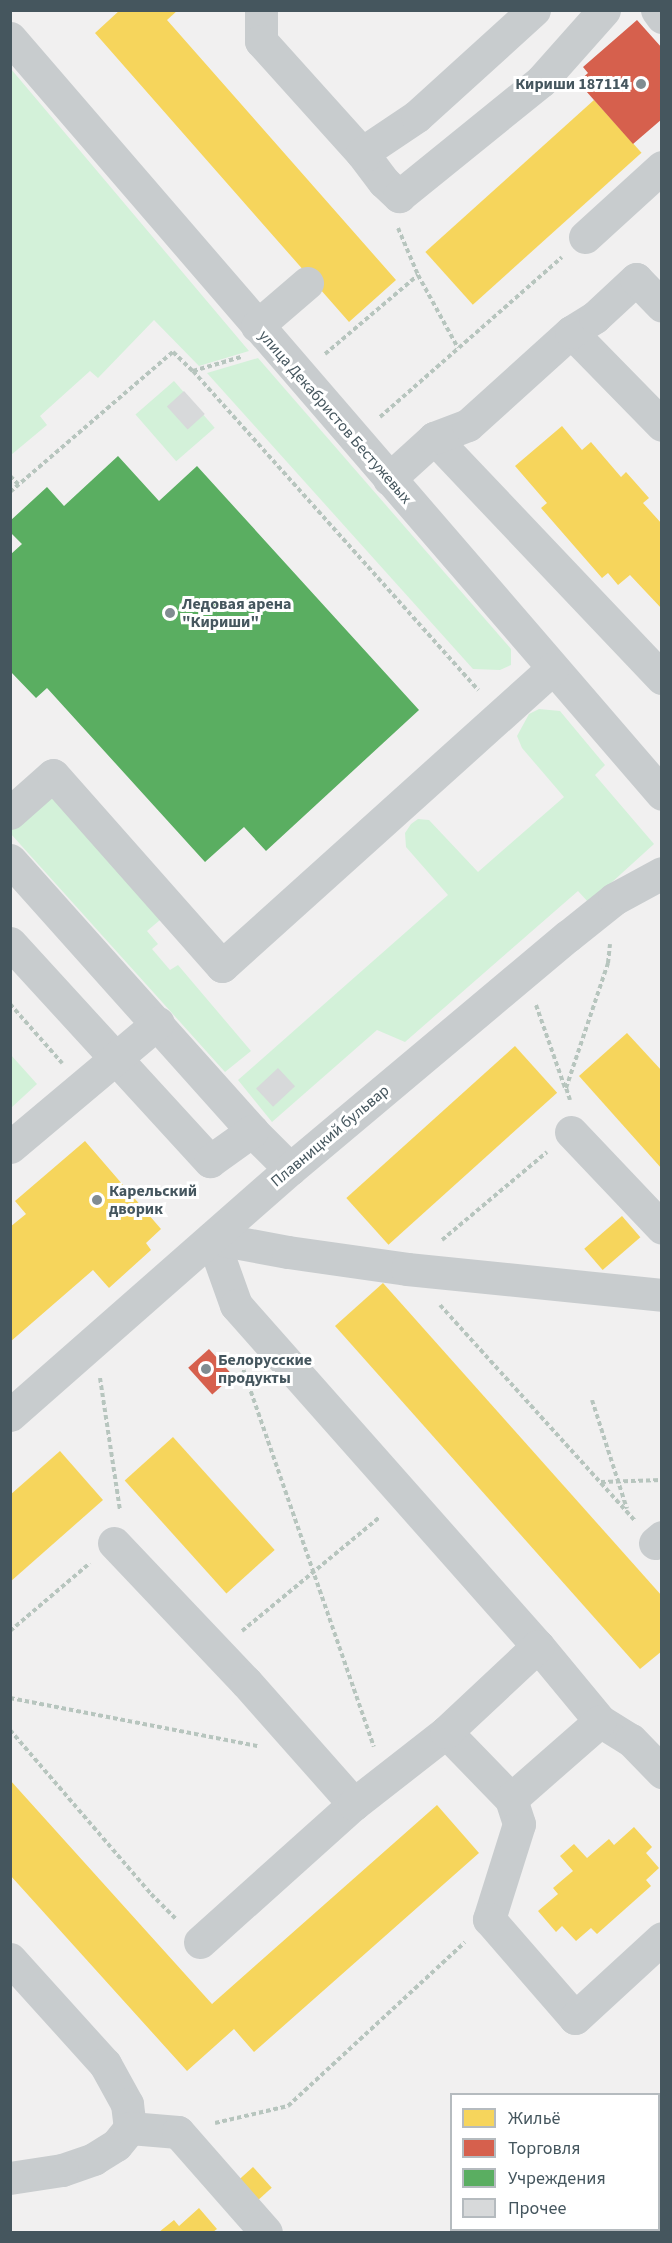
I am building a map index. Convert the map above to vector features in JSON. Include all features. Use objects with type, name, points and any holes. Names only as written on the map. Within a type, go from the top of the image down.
[{"type":"street","points":[[261,10],[261,41],[362,153],[384,182],[399,196],[541,81],[604,10]]},
{"type":"street","points":[[362,153],[417,116],[534,10]]},
{"type":"street","points":[[657,10],[662,17]]},
{"type":"street","name":"улица Декабристов Бестужевых","points":[[10,38],[662,794]]},
{"type":"street","points":[[585,237],[662,168]]},
{"type":"street","points":[[389,479],[434,438],[468,425],[571,332],[595,317],[636,279],[662,306]]},
{"type":"street","points":[[266,336],[307,283]]},
{"type":"street","points":[[571,332],[662,425]]},
{"type":"street","points":[[434,438],[662,678]]},
{"type":"street","points":[[10,813],[53,775],[222,966],[552,669]]},
{"type":"street","points":[[10,860],[158,1023],[252,1131],[290,1169]]},
{"type":"street","name":"Плавницкий бульвар","points":[[10,1416],[290,1169],[525,973],[615,899],[662,873]]},
{"type":"street","points":[[10,943],[210,1161],[252,1131]]},
{"type":"street","points":[[10,1147],[158,1023]]},
{"type":"street","points":[[572,1132],[662,1228]]},
{"type":"street","points":[[212,1238],[288,1252],[407,1269],[662,1295]]},
{"type":"street","points":[[212,1238],[236,1305],[406,1497],[434,1548],[538,1646],[600,1721],[631,1740],[662,1772]]},
{"type":"street","points":[[114,1543],[246,1682],[354,1804]]},
{"type":"street","points":[[200,1942],[354,1804],[446,1732],[538,1646]]},
{"type":"street","points":[[512,1799],[600,1721]]},
{"type":"street","points":[[446,1732],[512,1799],[519,1824],[489,1919],[575,2018],[662,1938]]},
{"type":"street","points":[[10,1959],[105,2064],[127,2104],[130,2128],[116,2145],[94,2160],[62,2170],[10,2178]]},
{"type":"street","points":[[130,2128],[178,2132],[266,2232]]},
{"type":"path","points":[[399,196],[398,227],[418,275],[458,348]]},
{"type":"path","points":[[380,417],[585,237]]},
{"type":"path","points":[[324,354],[418,275]]},
{"type":"path","points":[[193,372],[266,336]]},
{"type":"path","points":[[10,492],[173,352],[501,716]]},
{"type":"path","points":[[10,476],[19,485]]},
{"type":"path","points":[[566,1088],[608,963],[615,899]]},
{"type":"path","points":[[525,973],[578,1123],[572,1132],[407,1269],[628,1513],[658,1540]]},
{"type":"path","points":[[10,1004],[82,1086]]},
{"type":"path","points":[[10,1631],[114,1543],[121,1521],[94,1342]]},
{"type":"path","points":[[241,1360],[242,1371],[380,1764],[389,1776]]},
{"type":"path","points":[[592,1400],[628,1513]]},
{"type":"path","points":[[600,1482],[662,1480]]},
{"type":"path","points":[[217,1653],[312,1571],[406,1497]]},
{"type":"path","points":[[10,1698],[311,1757]]},
{"type":"path","points":[[10,1730],[151,1894],[200,1942]]},
{"type":"path","points":[[178,2132],[288,2106],[489,1919]]},
{"type":"green space","points":[[11,69],[249,351],[199,366],[154,320],[98,378],[90,371],[40,416],[47,425],[11,455]]},
{"type":"green space","points":[[258,358],[511,649],[511,665],[500,670],[473,669],[207,373]]},
{"type":"green space","points":[[174,381],[215,428],[176,461],[136,414]]},
{"type":"green space","points":[[539,709],[560,711],[605,765],[595,775],[654,844],[589,903],[578,891],[405,1042],[377,1030],[272,1122],[238,1080],[448,895],[406,847],[405,833],[411,824],[418,819],[429,820],[478,872],[564,797],[522,748],[517,736],[529,714]]},
{"type":"green space","points":[[54,796],[160,920],[147,931],[158,944],[152,949],[170,970],[178,965],[251,1051],[225,1072],[11,834],[10,823]]},
{"type":"green space","points":[[11,1055],[37,1084],[11,1108]]},
{"type":"building: Жильё","points":[[120,10],[178,10],[167,20],[396,280],[349,322],[95,33]]},
{"type":"building: Жильё","points":[[594,100],[642,153],[473,305],[425,252]]},
{"type":"building: Жильё","points":[[562,426],[582,450],[591,442],[621,477],[626,472],[649,498],[643,503],[662,524],[662,609],[630,575],[618,585],[608,573],[602,578],[541,508],[547,503],[515,466]]},
{"type":"building: Жильё","points":[[627,1033],[662,1071],[662,1169],[579,1076]]},
{"type":"building: Жильё","points":[[515,1046],[557,1093],[388,1245],[346,1198]]},
{"type":"building: Жильё","points":[[85,1141],[161,1229],[146,1243],[151,1250],[109,1288],[93,1270],[10,1342],[10,1227],[26,1214],[15,1201]]},
{"type":"building: Жильё","points":[[622,1216],[640,1237],[603,1270],[584,1249]]},
{"type":"building: Жильё","points":[[383,1283],[662,1596],[662,1651],[640,1669],[335,1326]]},
{"type":"building: Жильё","points":[[173,1437],[275,1550],[226,1593],[125,1480]]},
{"type":"building: Жильё","points":[[60,1451],[103,1500],[10,1582],[10,1495]]},
{"type":"building: Жильё","points":[[10,1780],[212,2004],[437,1805],[479,1853],[254,2052],[234,2029],[187,2071],[10,1875]]},
{"type":"building: Жильё","points":[[634,1827],[652,1847],[646,1853],[659,1868],[646,1880],[651,1886],[597,1934],[591,1928],[576,1941],[562,1926],[556,1932],[538,1911],[558,1894],[553,1888],[573,1871],[560,1856],[574,1844],[587,1858],[609,1839],[614,1845]]},
{"type":"building: Жильё","points":[[253,2167],[272,2188],[258,2201],[239,2180]]},
{"type":"building: Жильё","points":[[199,2208],[217,2229],[213,2232],[159,2232],[174,2220],[179,2226]]},
{"type":"building: Торговля","points":[[637,20],[662,48],[662,119],[633,144],[578,82],[588,73],[583,67]]},
{"type":"building: Торговля","points":[[209,1349],[233,1376],[212,1394],[188,1368]]},
{"type":"building: Учреждения","name":"Ледовая арена \"Кириши\"","points":[[118,456],[159,501],[197,466],[419,710],[266,851],[244,827],[205,862],[47,688],[36,698],[10,671],[10,555],[22,544],[10,532],[10,521],[47,487],[64,506]]},
{"type":"building: Прочее","points":[[184,391],[205,414],[188,429],[167,406]]},
{"type":"building: Прочее","points":[[278,1068],[295,1086],[273,1107],[256,1088]]},
{"type":"place","name":"Кириши 187114","points":[[641,84]]},
{"type":"place","name":"Ледовая арена \"Кириши\"","points":[[170,613]]},
{"type":"place","name":"Карельский дворик","points":[[97,1200]]},
{"type":"place","name":"Белорусские продукты","points":[[206,1369]]}]
